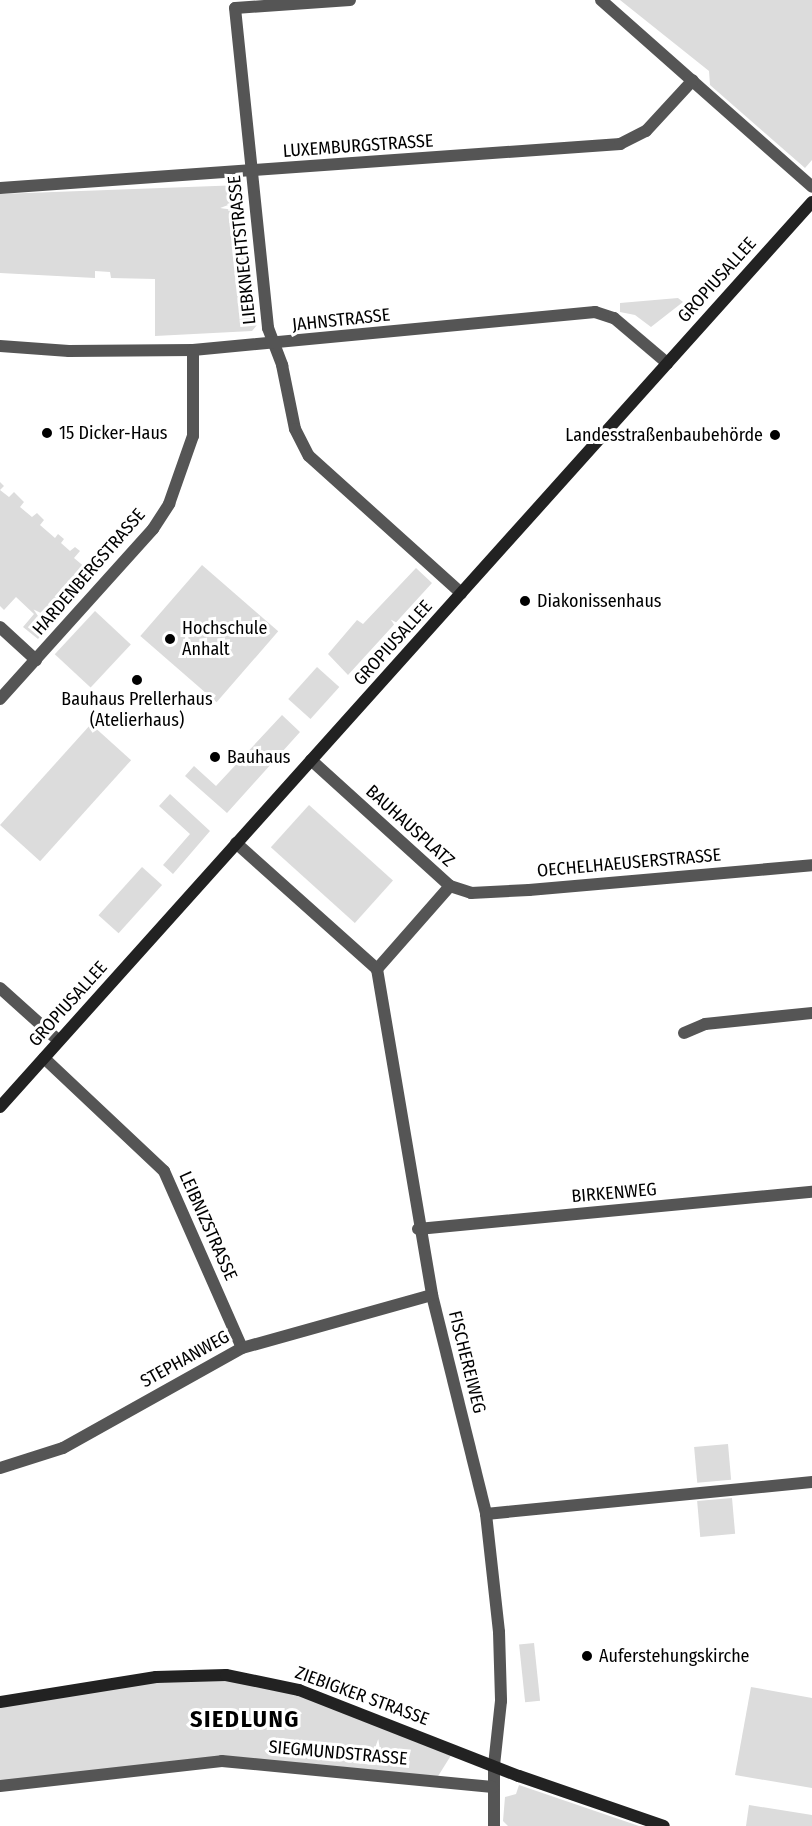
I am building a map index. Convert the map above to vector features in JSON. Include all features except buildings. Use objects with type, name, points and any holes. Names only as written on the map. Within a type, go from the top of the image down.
[{"type":"street","name":"LIEBKNECHTSTRASSE","points":[[350,0],[235,8],[266,317],[273,345],[282,364],[295,429],[309,456],[461,593]]},
{"type":"street","points":[[601,0],[812,187]]},
{"type":"street","name":"LUXEMBURGSTRASSE","points":[[0,188],[620,144],[646,131],[693,80]]},
{"type":"street","name":"GROPIUSALLEE","points":[[0,1107],[812,202]]},
{"type":"street","name":"JAHNSTRASSE","points":[[0,346],[69,351],[193,351],[594,312],[614,318],[667,363]]},
{"type":"street","name":"HARDENBERGSTRASSE","points":[[0,699],[153,529],[169,504],[193,436],[193,351]]},
{"type":"street","points":[[0,627],[36,660]]},
{"type":"street","name":"BAUHAUSPLATZ","points":[[311,760],[450,886],[377,969]]},
{"type":"street","points":[[236,843],[377,969]]},
{"type":"street","name":"OECHELHAEUSERSTRASSE","points":[[450,886],[471,893],[529,890],[812,865]]},
{"type":"street","name":"FISCHEREIWEG","points":[[377,969],[418,1229],[486,1514],[499,1632],[501,1701],[494,1765],[494,1826]]},
{"type":"street","points":[[0,988],[59,1041]]},
{"type":"street","points":[[684,1033],[705,1024],[812,1013]]},
{"type":"street","name":"LEIBNIZSTRASSE","points":[[44,1059],[164,1171],[242,1348]]},
{"type":"street","name":"BIRKENWEG","points":[[418,1229],[812,1192]]},
{"type":"street","name":"STEPHANWEG","points":[[0,1468],[63,1448],[242,1348],[432,1295]]},
{"type":"street","points":[[486,1514],[812,1482]]},
{"type":"street","name":"ZIEBIGKER STRASSE","points":[[0,1702],[156,1677],[226,1675],[299,1690],[494,1765],[664,1826]]},
{"type":"street","name":"SIEGMUNDSTRASSE","points":[[0,1786],[222,1761],[493,1787]]},
{"type":"shaded area","points":[[620,0],[812,0],[812,160],[805,168],[710,85],[709,71]]},
{"type":"shaded area","points":[[242,185],[257,325],[252,331],[155,336],[155,279],[111,278],[110,272],[95,271],[95,278],[0,273],[0,194]]},
{"type":"shaded area","points":[[678,298],[683,302],[651,327],[635,315],[620,312],[620,303]]},
{"type":"shaded area","points":[[0,490],[9,497],[14,492],[24,502],[20,507],[32,517],[37,513],[44,520],[40,525],[55,538],[58,534],[64,539],[61,543],[70,551],[75,547],[80,551],[74,558],[93,574],[98,570],[38,639],[23,627],[34,614],[16,597],[4,610],[0,606]]},
{"type":"shaded area","points":[[202,565],[278,631],[217,702],[140,636]]},
{"type":"shaded area","points":[[416,568],[432,583],[348,675],[328,654],[357,620],[363,624]]},
{"type":"shaded area","points":[[95,611],[131,644],[91,688],[55,654]]},
{"type":"shaded area","points":[[317,667],[339,687],[311,719],[288,699]]},
{"type":"shaded area","points":[[282,715],[300,732],[227,813],[185,776],[194,766],[216,786]]},
{"type":"shaded area","points":[[91,724],[131,760],[40,861],[0,825]]},
{"type":"shaded area","points":[[170,794],[210,831],[173,874],[163,865],[190,834],[159,806]]},
{"type":"shaded area","points":[[309,805],[393,881],[355,923],[271,847]]},
{"type":"shaded area","points":[[142,867],[162,885],[119,933],[99,915]]},
{"type":"shaded area","points":[[728,1444],[731,1480],[697,1483],[694,1447]]},
{"type":"shaded area","points":[[732,1498],[735,1534],[700,1537],[697,1501]]},
{"type":"shaded area","points":[[534,1643],[540,1701],[525,1702],[519,1645]]},
{"type":"shaded area","points":[[192,1673],[299,1690],[455,1749],[435,1781],[222,1761],[0,1786],[0,1702]]},
{"type":"shaded area","points":[[751,1687],[812,1698],[812,1788],[735,1775]]},
{"type":"shaded area","points":[[519,1785],[639,1826],[508,1826],[503,1821],[505,1797],[516,1794]]},
{"type":"shaded area","points":[[749,1805],[812,1815],[812,1826],[746,1826]]},
{"type":"place","name":"15 Dicker-Haus","points":[[47,433]]},
{"type":"place","name":"Landesstraßenbaubehörde","points":[[775,435]]},
{"type":"place","name":"Diakonissenhaus","points":[[525,601]]},
{"type":"place","name":"Hochschule Anhalt","points":[[170,639]]},
{"type":"place","name":"Bauhaus Prellerhaus (Atelierhaus)","points":[[137,680]]},
{"type":"place","name":"Bauhaus","points":[[215,757]]},
{"type":"place","name":"Auferstehungskirche","points":[[587,1656]]},
{"type":"district","name":"SIEDLUNG","points":[[245,1720]]}]
